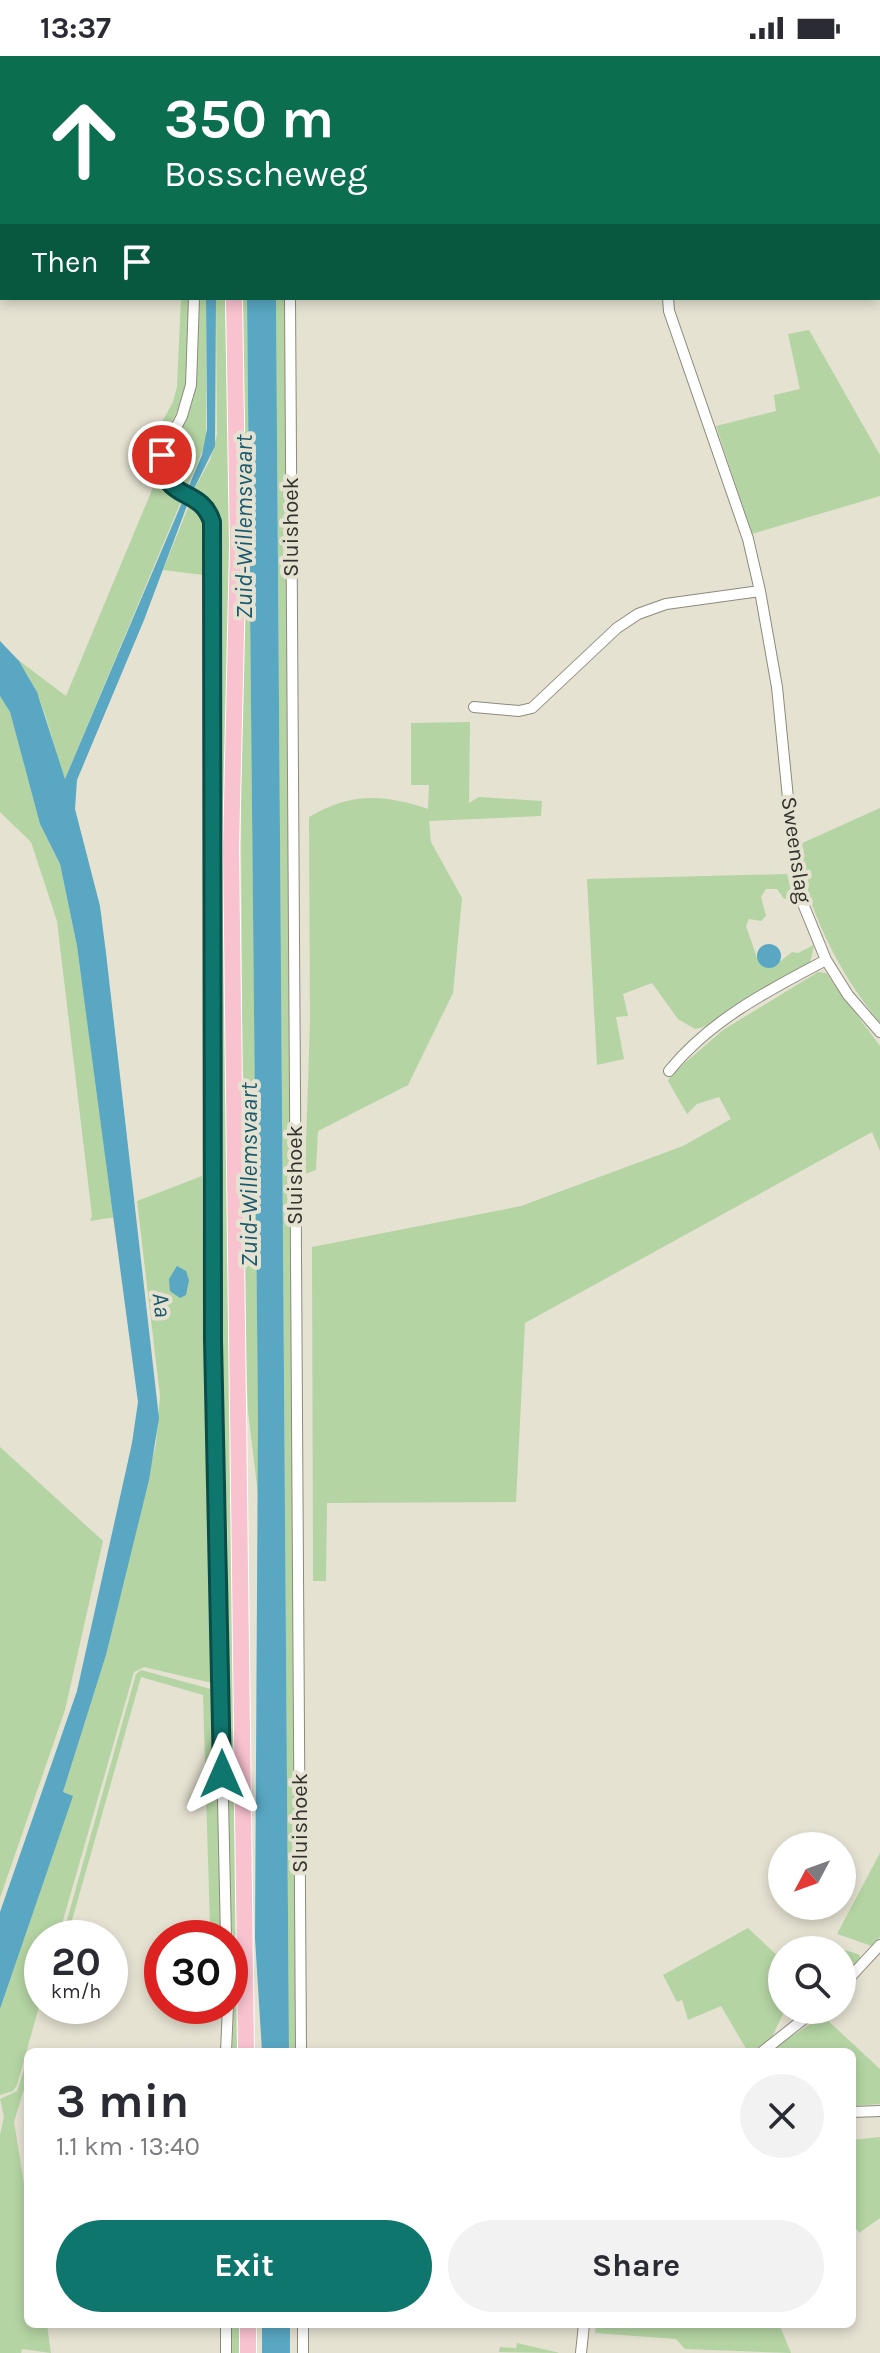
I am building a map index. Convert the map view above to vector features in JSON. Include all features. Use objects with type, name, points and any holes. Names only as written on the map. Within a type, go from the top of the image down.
[{"type":"main road","points":[[234,300],[238,547],[231,848],[246,2048]]},
{"type":"main road","points":[[248,2328],[248,2353]]},
{"type":"street","points":[[194,300],[191,385],[182,416],[162,455],[163,474],[170,487],[196,500],[208,510],[212,522],[213,1340],[226,1920]]},
{"type":"street","name":"Sluishoek","points":[[290,300],[301,2048]]},
{"type":"street","name":"Sweenslag","points":[[668,300],[669,311],[748,539],[760,591],[777,687],[797,889],[826,960],[848,995],[880,1032]]},
{"type":"street","points":[[474,707],[519,711],[532,708],[617,628],[656,606],[760,591]]},
{"type":"street","points":[[669,1071],[698,1039],[761,994],[826,960]]},
{"type":"street","points":[[856,1971],[880,1945]]},
{"type":"street","points":[[226,2048],[227,2024]]},
{"type":"street","points":[[767,2048],[797,2024]]},
{"type":"street","points":[[856,2112],[880,2111]]},
{"type":"street","points":[[226,2328],[226,2353]]},
{"type":"street","points":[[303,2328],[303,2353]]},
{"type":"street","points":[[581,2353],[584,2328]]},
{"type":"green space","points":[[181,300],[188,300],[189,356],[185,390],[158,450],[155,464],[157,477],[165,489],[182,499],[65,779],[39,699],[24,669],[13,656],[66,696],[154,485],[146,476],[152,440],[173,402],[177,387]]},
{"type":"green space","points":[[197,300],[206,300],[206,443],[185,492],[167,478],[165,455],[186,417]]},
{"type":"green space","points":[[216,300],[225,300],[231,563],[238,1794],[235,1829],[238,1920],[231,1920],[226,1870],[228,1541],[219,1317],[220,686],[215,528],[211,506],[191,495],[210,460],[217,435]]},
{"type":"green space","points":[[239,300],[247,300],[259,1503],[248,1411],[243,1293]]},
{"type":"green space","points":[[276,300],[287,300],[298,2048],[289,2048]]},
{"type":"green space","points":[[809,330],[880,455],[880,496],[752,534],[716,426],[776,411],[774,395],[800,389],[788,334]]},
{"type":"green space","points":[[190,503],[203,514],[203,575],[163,570]]},
{"type":"green space","points":[[0,696],[10,712],[40,824],[60,864],[77,946],[116,1217],[90,1221],[92,1216],[57,921],[31,842],[0,812]]},
{"type":"green space","points":[[470,722],[469,803],[479,797],[542,801],[541,816],[429,821],[431,842],[462,898],[453,993],[408,1085],[318,1131],[316,1170],[305,1174],[310,1022],[309,817],[339,803],[368,798],[397,800],[428,809],[429,785],[411,785],[411,723]]},
{"type":"green space","points":[[880,808],[880,1023],[851,983],[827,939],[808,893],[798,845]]},
{"type":"green space","points":[[787,874],[793,898],[784,899],[777,889],[766,889],[761,897],[766,916],[761,921],[749,919],[746,926],[757,958],[773,967],[792,952],[798,953],[814,945],[810,963],[708,1026],[695,1029],[678,1019],[652,983],[623,994],[628,1016],[616,1017],[624,1059],[597,1065],[587,879]]},
{"type":"green space","points":[[818,972],[826,973],[880,1046],[880,1151],[872,1132],[525,1323],[516,1502],[327,1503],[326,1581],[313,1581],[312,1247],[521,1206],[683,1146],[731,1119],[719,1097],[697,1104],[687,1114],[668,1081],[671,1075],[723,1030]]},
{"type":"green space","points":[[202,1176],[204,1358],[210,1361],[216,1684],[144,1667],[134,1672],[63,1920],[30,1920],[72,1796],[63,1792],[106,1655],[156,1444],[160,1396],[137,1201]]},
{"type":"green space","points":[[0,1447],[103,1541],[65,1710],[0,1898]]},
{"type":"green space","points":[[141,1670],[218,1691],[222,1920],[210,1920],[203,1695],[141,1677],[72,1920],[67,1920],[136,1674]]},
{"type":"green space","points":[[880,1853],[880,1937],[872,1946],[856,1941],[856,1936],[837,1934],[844,1920],[856,1920],[856,1898]]},
{"type":"green space","points":[[748,1928],[768,1947],[768,2024],[778,2024],[772,2037],[757,2048],[746,2048],[721,2006],[688,2020],[682,2000],[677,2002],[663,1975]]},
{"type":"green space","points":[[24,1938],[24,2024],[34,2024],[27,2048],[24,2048],[17,2085],[13,2091],[0,2095],[0,2009]]},
{"type":"green space","points":[[233,2024],[242,2024],[243,2048],[232,2048]]},
{"type":"green space","points":[[811,2024],[832,2024],[880,2069],[880,2104],[856,2106],[856,2048],[773,2048]]},
{"type":"green space","points":[[24,2069],[24,2089],[14,2122],[24,2183],[24,2328],[48,2328],[51,2353],[22,2349],[21,2353],[0,2353],[0,2135],[4,2117],[0,2099],[17,2091]]},
{"type":"green space","points":[[880,2137],[880,2218],[859,2233],[856,2228],[856,2140]]},
{"type":"green space","points":[[231,2328],[244,2328],[245,2353],[231,2353]]},
{"type":"green space","points":[[596,2328],[781,2328],[791,2353],[685,2349],[676,2339],[595,2333]]},
{"type":"green space","points":[[517,2343],[560,2353],[499,2352],[500,2347],[516,2348]]},
{"type":"water","points":[[206,300],[216,300],[215,446],[191,495],[144,620],[77,780],[75,809],[100,906],[159,1418],[149,1480],[106,1655],[63,1792],[73,1796],[31,1920],[24,1920],[24,1939],[0,2009],[0,1912],[77,1691],[132,1443],[138,1402],[77,946],[60,864],[40,824],[10,712],[0,696],[0,641],[19,661],[37,692],[65,779],[202,455],[207,429]]},
{"type":"water","points":[[247,300],[276,300],[289,2048],[262,2048],[255,1938],[258,1419]]},
{"type":"water","points":[[769,944],[777,948],[781,956],[777,964],[769,968],[761,964],[757,956],[761,948]]},
{"type":"water","points":[[177,1266],[186,1271],[189,1280],[186,1295],[180,1298],[170,1291],[169,1279]]},
{"type":"water","points":[[262,2328],[290,2328],[290,2353],[262,2353]]},
{"type":"route","points":[[162,455],[163,474],[170,487],[203,504],[212,522],[213,1340],[223,1689],[222,1774]]},
{"type":"water label","name":"Zuid-Willemsvaart","points":[[244,527]]},
{"type":"water label","name":"Zuid-Willemsvaart","points":[[249,1175]]},
{"type":"water label","name":"Aa","points":[[162,1305]]}]
